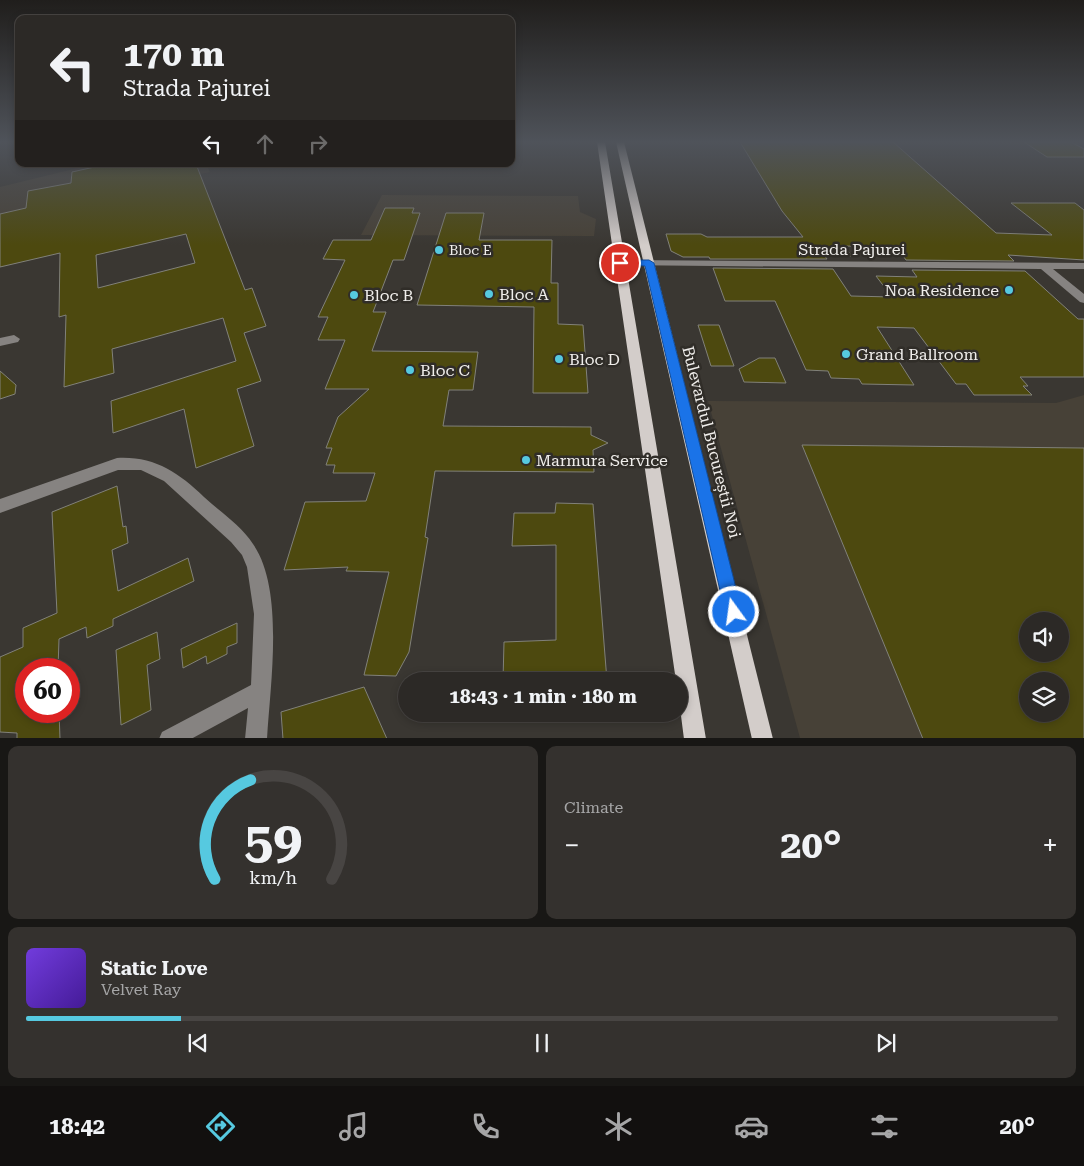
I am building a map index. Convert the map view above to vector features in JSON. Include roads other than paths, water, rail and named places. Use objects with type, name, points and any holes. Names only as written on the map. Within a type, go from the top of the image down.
[{"type":"main road","name":"Bulevardul Bucureștii Noi","points":[[614,176],[620,263],[696,738]]},
{"type":"main road","name":"Bulevardul Bucureștii Noi","points":[[620,176],[649,263],[763,738]]},
{"type":"street","name":"Strada Pajurei","points":[[620,263],[1084,266]]},
{"type":"street","points":[[1044,266],[1084,300]]},
{"type":"street","points":[[0,342],[14,339]]},
{"type":"street","points":[[0,506],[117,464],[145,464],[185,488],[248,551],[256,568],[263,614],[256,738]]},
{"type":"street","points":[[169,738],[260,691]]},
{"type":"place","name":"Bloc E","points":[[439,250]]},
{"type":"place","name":"Noa Residence","points":[[1009,290]]},
{"type":"place","name":"Bloc A","points":[[489,294]]},
{"type":"place","name":"Bloc B","points":[[354,295]]},
{"type":"place","name":"Grand Ballroom","points":[[846,354]]},
{"type":"place","name":"Bloc D","points":[[559,359]]},
{"type":"place","name":"Bloc C","points":[[410,370]]},
{"type":"place","name":"Marmura Service","points":[[526,460]]}]
